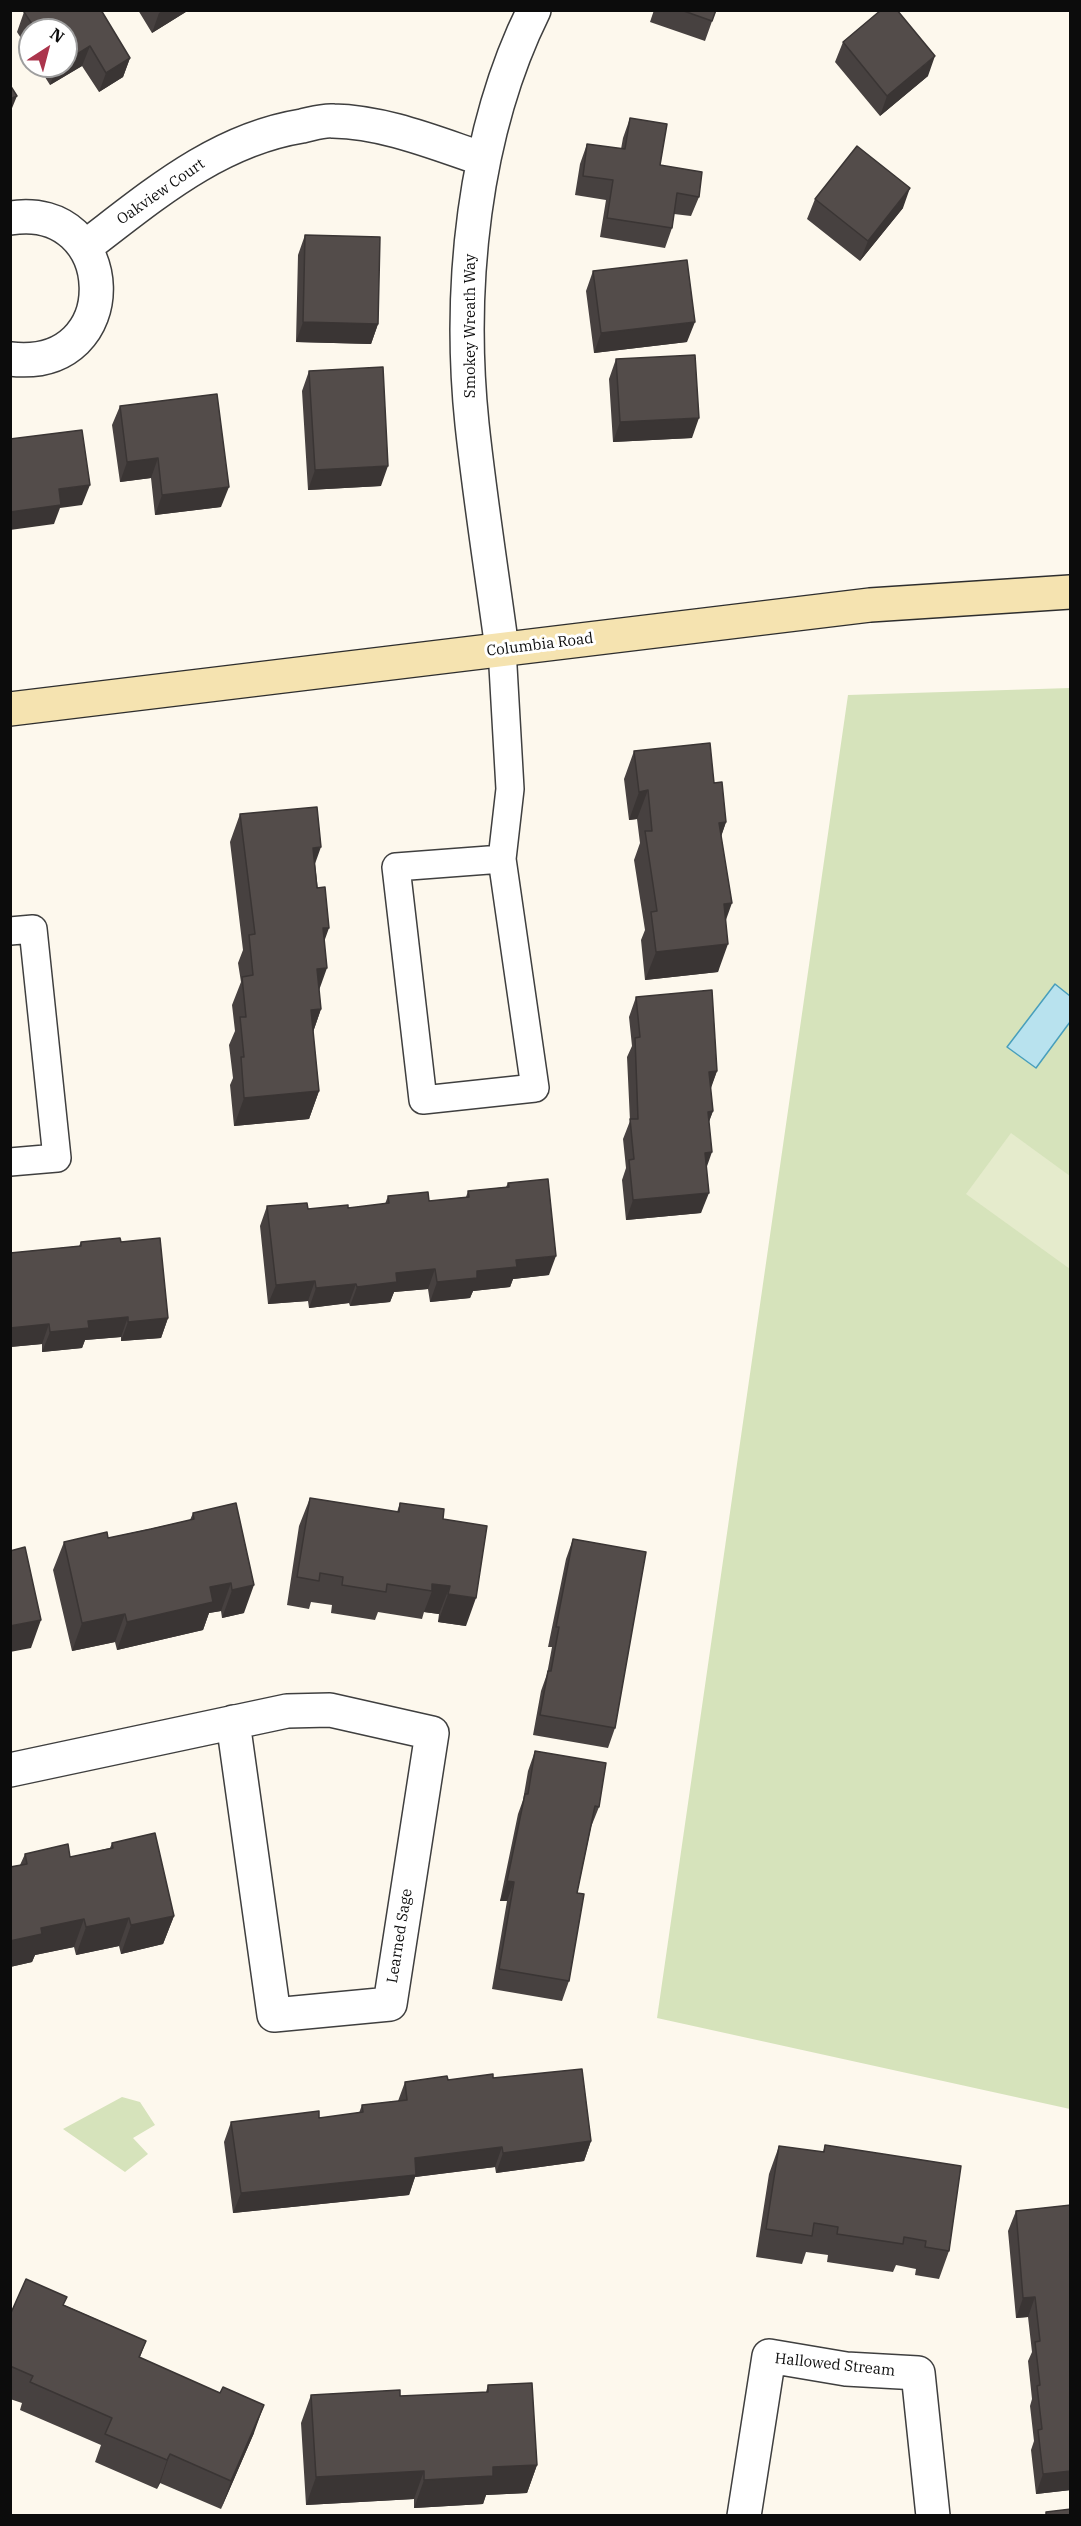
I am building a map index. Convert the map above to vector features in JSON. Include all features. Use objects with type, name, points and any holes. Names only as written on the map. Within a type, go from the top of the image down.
[{"type":"street","name":"Smokey Wreath Way","points":[[502,649],[472,422],[470,260],[483,159],[504,87],[534,10]]},
{"type":"street","name":"Oakview Court","points":[[85,247],[185,171],[232,146],[274,130],[332,120],[386,128],[483,159]]},
{"type":"street","points":[[10,218],[29,216],[48,219],[68,230],[85,247],[97,272],[98,286],[97,302],[89,323],[78,339],[64,350],[46,358],[27,361],[10,359]]},
{"type":"street","name":"Columbia Road","points":[[10,709],[870,605],[1071,592]]},
{"type":"street","name":"Learned Sage","points":[[10,1770],[233,1722],[287,1711],[330,1710],[432,1733],[390,2004],[274,2015],[233,1722]]},
{"type":"street","name":"Hallowed Stream","points":[[744,2516],[769,2356],[846,2369],[918,2373],[933,2516]]},
{"type":"lane","points":[[502,649],[510,789],[502,859],[535,1088],[423,1100],[396,867],[502,859]]},
{"type":"lane","points":[[10,932],[33,929],[57,1158],[10,1162]]},
{"type":"green space","points":[[1070,688],[1070,2109],[657,2018],[848,695]]},
{"type":"green space","points":[[1011,1133],[1070,1176],[1070,1269],[966,1194]]},
{"type":"green space","points":[[122,2097],[140,2102],[155,2125],[133,2138],[148,2154],[125,2172],[63,2129]]},
{"type":"water","points":[[1055,984],[1070,996],[1070,1022],[1036,1068],[1007,1047]]},
{"type":"building","points":[[27,10],[101,10],[130,58],[106,73],[90,46],[78,54],[78,18],[28,18],[24,12]]},
{"type":"building","points":[[681,10],[716,10],[712,21]]},
{"type":"building","points":[[881,10],[897,10],[935,56],[887,96],[843,42]]},
{"type":"building","points":[[10,85],[17,96],[10,99]]},
{"type":"building","points":[[630,118],[667,124],[660,165],[702,172],[699,197],[677,193],[672,228],[607,218],[613,180],[583,176],[587,144],[625,149]]},
{"type":"building","points":[[857,146],[910,188],[868,241],[815,199]]},
{"type":"building","points":[[305,235],[380,237],[378,324],[303,322]]},
{"type":"building","points":[[687,260],[695,322],[601,333],[593,271]]},
{"type":"building","points":[[695,355],[699,418],[620,422],[616,359]]},
{"type":"building","points":[[383,367],[388,466],[315,470],[309,371]]},
{"type":"building","points":[[217,394],[229,487],[162,495],[158,458],[127,462],[120,406]]},
{"type":"building","points":[[82,430],[90,485],[59,489],[61,505],[10,512],[10,439]]},
{"type":"building","points":[[710,743],[714,783],[722,782],[726,822],[719,823],[732,903],[724,904],[728,944],[656,952],[651,912],[657,911],[645,831],[652,831],[648,790],[639,792],[634,751]]},
{"type":"building","points":[[317,807],[321,847],[313,848],[317,888],[325,887],[329,928],[323,928],[327,968],[317,969],[321,1009],[311,1010],[319,1091],[244,1098],[241,1057],[244,1057],[240,1017],[246,1017],[242,977],[253,975],[249,935],[255,934],[240,814]]},
{"type":"building","points":[[712,990],[717,1071],[709,1072],[713,1111],[708,1112],[712,1152],[705,1153],[709,1193],[633,1200],[629,1160],[634,1159],[630,1119],[638,1119],[635,1038],[640,1037],[636,997]]},
{"type":"building","points":[[548,1179],[556,1256],[516,1260],[517,1267],[477,1271],[477,1278],[437,1282],[435,1269],[396,1273],[397,1282],[357,1287],[356,1284],[316,1288],[315,1281],[276,1285],[267,1206],[307,1203],[308,1209],[348,1205],[348,1208],[389,1203],[388,1196],[428,1192],[429,1201],[469,1197],[468,1191],[509,1187],[508,1183]]},
{"type":"building","points":[[120,1238],[121,1242],[160,1238],[168,1318],[128,1322],[128,1317],[88,1321],[89,1328],[50,1332],[49,1324],[10,1328],[10,1253],[81,1246],[81,1242]]},
{"type":"building","points":[[310,1498],[399,1512],[400,1503],[444,1509],[443,1519],[487,1526],[476,1598],[448,1594],[450,1586],[432,1584],[432,1591],[387,1584],[386,1592],[342,1585],[343,1577],[320,1573],[319,1581],[297,1577]]},
{"type":"building","points":[[236,1503],[254,1585],[232,1590],[231,1583],[210,1587],[213,1602],[127,1622],[125,1614],[82,1623],[64,1542],[107,1532],[108,1538],[151,1529],[194,1519],[193,1513]]},
{"type":"building","points":[[573,1539],[646,1552],[615,1728],[540,1715],[548,1671],[551,1671],[559,1627],[556,1627]]},
{"type":"building","points":[[25,1547],[41,1620],[10,1626],[10,1551]]},
{"type":"building","points":[[535,1751],[606,1763],[599,1807],[595,1806],[577,1893],[584,1894],[569,1981],[499,1969],[514,1882],[507,1881],[525,1794],[528,1794]]},
{"type":"building","points":[[155,1833],[174,1916],[131,1925],[129,1918],[86,1927],[84,1919],[41,1928],[42,1934],[10,1941],[10,1867],[27,1864],[25,1854],[68,1844],[70,1857],[113,1848],[112,1843]]},
{"type":"building","points":[[582,2069],[591,2141],[503,2153],[502,2147],[415,2158],[416,2175],[241,2193],[231,2122],[319,2111],[319,2118],[363,2112],[362,2105],[407,2100],[405,2082],[447,2076],[448,2080],[493,2074],[493,2078]]},
{"type":"building","points":[[825,2145],[961,2166],[949,2251],[925,2247],[926,2241],[904,2237],[903,2244],[837,2234],[838,2227],[814,2223],[812,2236],[766,2229],[779,2146],[824,2152]]},
{"type":"building","points":[[1071,2205],[1071,2471],[1043,2474],[1038,2430],[1042,2429],[1037,2386],[1040,2385],[1035,2342],[1040,2341],[1035,2297],[1023,2298],[1016,2211]]},
{"type":"building","points":[[26,2279],[67,2297],[63,2305],[146,2341],[139,2357],[220,2393],[223,2387],[264,2405],[231,2481],[170,2454],[167,2460],[105,2434],[112,2418],[30,2382],[33,2376],[10,2366],[10,2315]]},
{"type":"building","points":[[532,2383],[537,2465],[493,2467],[493,2476],[424,2480],[424,2471],[316,2477],[311,2395],[400,2390],[400,2396],[488,2392],[488,2385]]},
{"type":"building","points":[[1071,2509],[1071,2516],[1046,2516],[1046,2512]]}]
